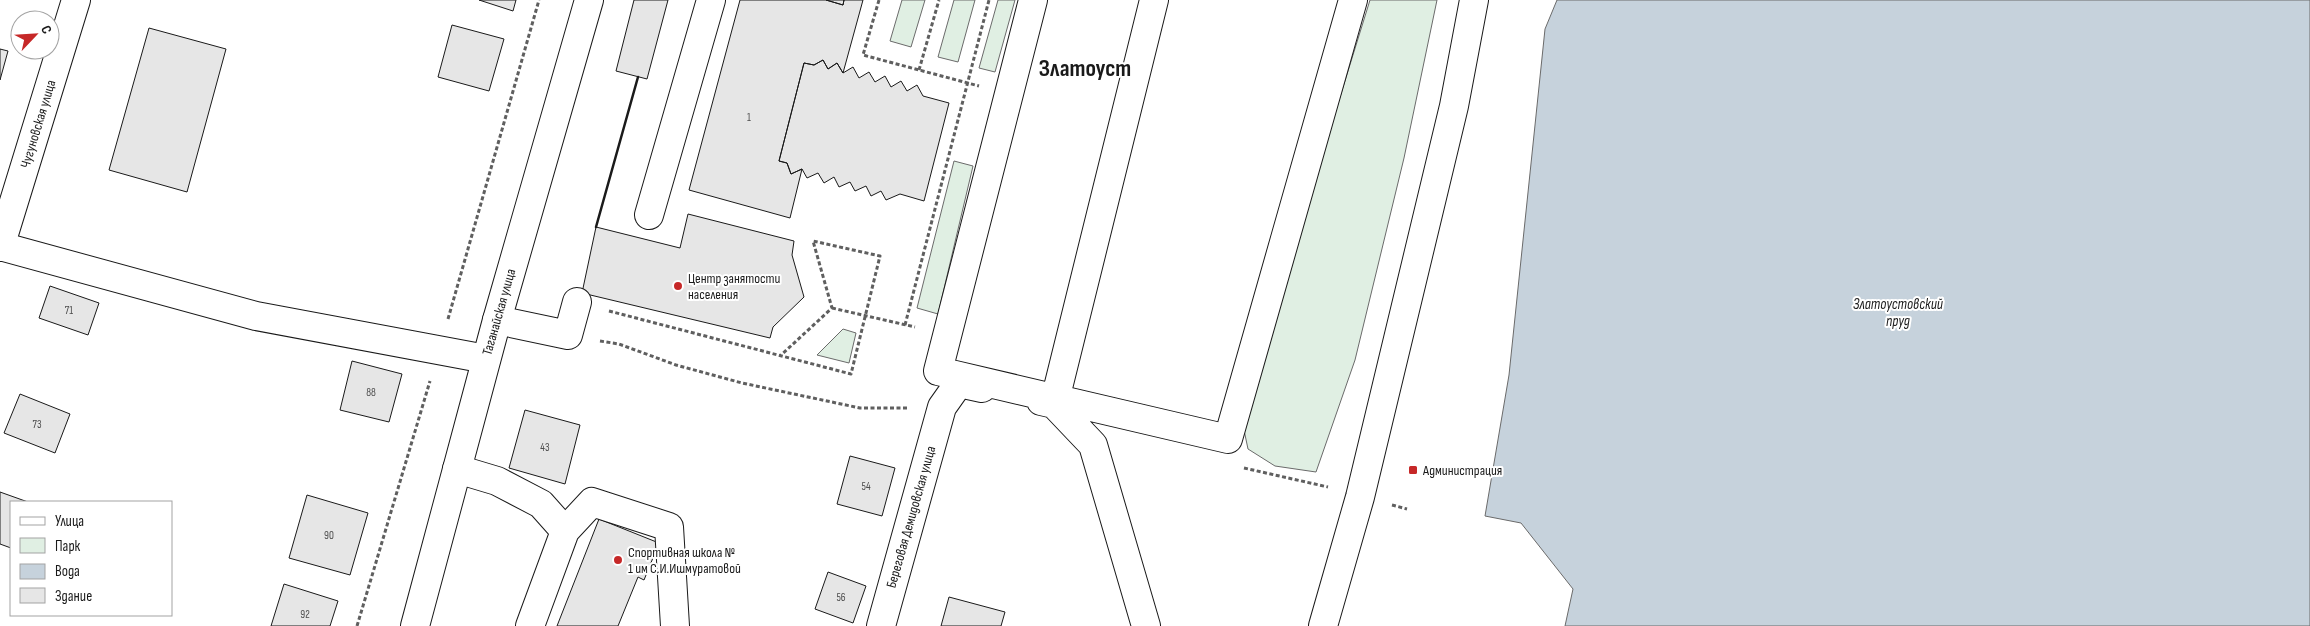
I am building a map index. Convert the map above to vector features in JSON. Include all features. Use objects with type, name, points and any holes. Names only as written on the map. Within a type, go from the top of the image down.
[{"type":"street","name":"Чугуновская улица","points":[[0,247],[76,0]]},
{"type":"street","name":"Таганайская улица","points":[[415,626],[486,359],[589,0]]},
{"type":"street","points":[[649,215],[710,0]]},
{"type":"street","points":[[1033,0],[938,371],[1055,401],[1228,439],[1353,0]]},
{"type":"street","points":[[1055,401],[1154,0]]},
{"type":"street","points":[[1323,626],[1360,497],[1454,106],[1474,0]]},
{"type":"street","points":[[0,247],[256,316],[486,359]]},
{"type":"street","points":[[497,320],[568,335],[577,302]]},
{"type":"street","name":"Береговая Демидовская улица","points":[[881,626],[942,407],[959,382],[1055,401]]},
{"type":"street","points":[[1055,401],[1093,445],[1146,626]]},
{"type":"street","points":[[456,469],[497,482],[541,504],[565,532]]},
{"type":"street","points":[[530,626],[565,532],[592,502],[669,527],[675,626]]},
{"type":"path","points":[[357,626],[439,350],[539,0]]},
{"type":"path","points":[[879,0],[863,55],[1009,93]]},
{"type":"path","points":[[919,70],[939,0]]},
{"type":"path","points":[[905,325],[989,0]]},
{"type":"path","points":[[577,302],[851,374],[880,256],[813,241],[832,308]]},
{"type":"path","points":[[832,308],[947,334]]},
{"type":"path","points":[[780,356],[832,308]]},
{"type":"path","points":[[568,335],[619,344],[676,365],[742,383],[860,408],[942,407]]},
{"type":"path","points":[[1237,466],[1309,482],[1407,509]]},
{"type":"green space","points":[[902,0],[925,0],[911,47],[890,41]]},
{"type":"green space","points":[[954,0],[975,0],[958,62],[938,57]]},
{"type":"green space","points":[[998,0],[1015,0],[995,72],[979,68]]},
{"type":"green space","points":[[1370,0],[1437,0],[1404,158],[1355,360],[1316,472],[1275,466],[1248,449],[1244,430],[1296,239]]},
{"type":"green space","points":[[954,161],[973,166],[938,314],[917,308]]},
{"type":"green space","points":[[843,329],[856,333],[849,363],[817,355]]},
{"type":"water","name":"Златоустовский пруд","points":[[1557,0],[2310,0],[2310,626],[1565,626],[1573,589],[1521,523],[1485,516],[1509,375],[1545,29]]},
{"type":"building","points":[[479,0],[516,0],[513,11]]},
{"type":"building","points":[[634,0],[668,0],[647,79],[616,71]]},
{"type":"building","points":[[740,0],[826,0],[843,5],[844,0],[863,0],[843,73],[837,63],[828,69],[823,60],[814,65],[804,63],[779,161],[787,163],[791,174],[802,169],[790,218],[689,190]]},
{"type":"building","points":[[826,0],[844,0],[843,5]]},
{"type":"building","points":[[452,25],[504,39],[489,91],[438,77]]},
{"type":"building","points":[[149,28],[226,49],[187,192],[109,170]]},
{"type":"building","points":[[0,49],[8,51],[0,80]]},
{"type":"building","points":[[823,60],[828,69],[837,63],[843,73],[853,67],[859,78],[869,72],[875,82],[885,76],[891,87],[901,81],[907,91],[917,85],[923,96],[949,103],[924,201],[900,194],[886,200],[881,191],[871,196],[866,186],[855,191],[850,182],[839,187],[834,177],[824,183],[818,173],[807,178],[802,169],[791,174],[787,163],[779,161],[804,63],[814,65]]},
{"type":"building","points":[[688,214],[794,241],[792,255],[804,297],[773,327],[770,338],[582,293],[596,227],[680,248]]},
{"type":"building","points":[[50,286],[99,303],[88,335],[39,318]]},
{"type":"building","points":[[352,361],[402,374],[389,422],[340,410]]},
{"type":"building","points":[[20,394],[70,414],[55,453],[4,433]]},
{"type":"building","points":[[525,410],[580,425],[565,484],[509,468]]},
{"type":"building","points":[[850,456],[895,468],[882,516],[837,504]]},
{"type":"building","points":[[0,492],[25,501],[10,501],[10,548],[0,544]]},
{"type":"building","points":[[307,495],[368,513],[350,575],[289,558]]},
{"type":"building","name":"Спортивная школа № 1 им С.И.Ишмуратовой","points":[[599,519],[659,543],[644,580],[638,577],[618,626],[557,626]]},
{"type":"building","points":[[828,572],[866,586],[853,623],[815,609]]},
{"type":"building","points":[[284,584],[338,601],[330,626],[271,626]]},
{"type":"building","points":[[949,597],[1005,612],[1001,626],[941,626]]},
{"type":"wall","points":[[596,227],[638,77]]},
{"type":"place","name":"Центр занятости населения","points":[[678,286]]},
{"type":"place","name":"Администрация","points":[[1413,470]]},
{"type":"place","name":"Спортивная школа № 1 им С.И.Ишмуратовой","points":[[618,560]]},
{"type":"district","name":"Златоуст","points":[[1085,68]]}]
